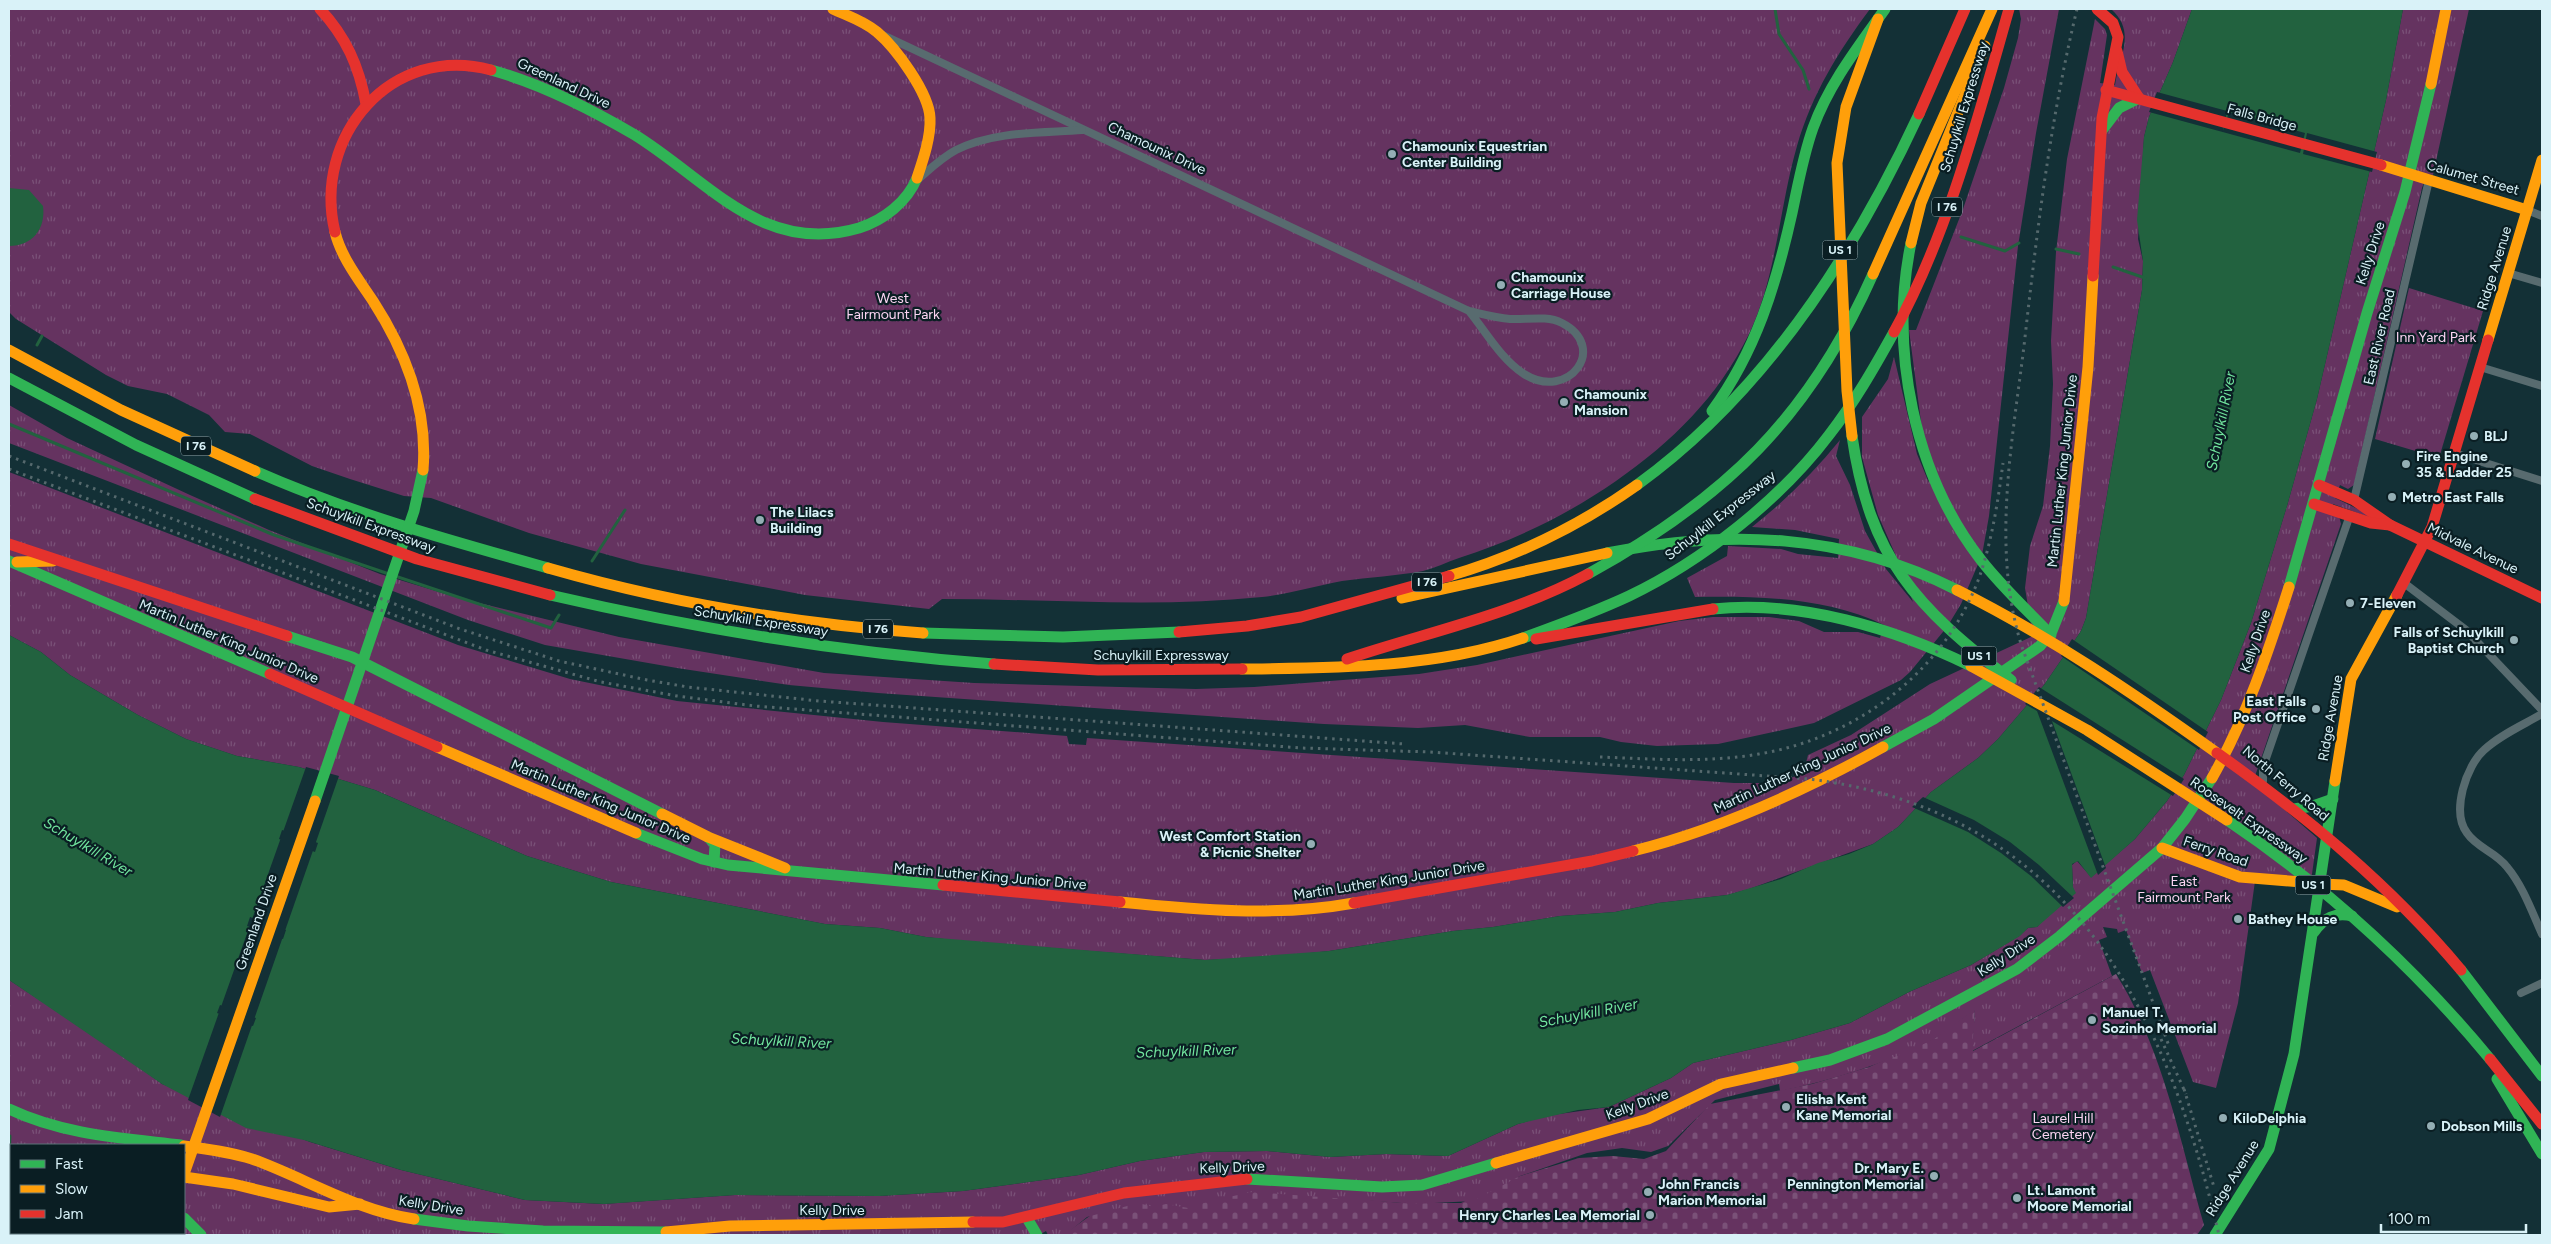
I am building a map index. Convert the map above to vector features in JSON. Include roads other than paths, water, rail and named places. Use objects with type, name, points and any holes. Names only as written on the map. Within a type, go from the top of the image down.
[{"type":"main road","points":[[320,9],[342,33],[353,52],[366,104]]},
{"type":"main road","name":"Chamounix Drive","points":[[833,9],[879,33]]},
{"type":"main road","name":"US 1","points":[[1885,9],[1878,19],[1851,84],[1838,142],[1837,182],[1848,417],[1855,466],[1870,518],[1893,564],[1925,607],[1964,644],[2038,700]]},
{"type":"main road","name":"Schuylkill Expressway","points":[[9,350],[58,379],[162,431],[336,506],[436,538],[656,596],[830,625],[933,634],[1028,637],[1140,634],[1211,629],[1328,611],[1460,573],[1525,550],[1588,517],[1667,463],[1707,428],[1744,390],[1779,348],[1812,303],[1851,241],[1876,199],[1919,114],[1965,9]]},
{"type":"main road","points":[[1994,9],[1975,75],[1920,207],[1909,249],[1903,288],[1903,341],[1914,412],[1929,462],[1950,512],[1972,548],[1994,577],[2064,649]]},
{"type":"main road","points":[[1325,666],[1404,640],[1466,625],[1572,583],[1650,540],[1696,508],[1760,450],[1811,389],[1855,315],[1994,9]]},
{"type":"main road","name":"Schuylkill Expressway","points":[[9,378],[88,423],[219,484],[384,547],[488,579],[663,620],[841,649],[1004,665],[1166,671],[1325,666],[1424,658],[1507,643],[1608,606],[1678,568],[1772,497],[1804,465],[1839,424],[1858,396],[1892,333],[1931,250],[1962,166],[2009,9]]},
{"type":"main road","points":[[2097,9],[2116,27],[2116,44],[2122,72],[2141,99],[2114,111],[2101,133]]},
{"type":"main road","name":"Kelly Drive","points":[[185,1146],[225,1152],[251,1159],[360,1204],[402,1217],[468,1226],[543,1231],[663,1232],[730,1226],[990,1223],[1027,1218],[1124,1193],[1222,1180],[1254,1179],[1382,1187],[1422,1185],[1648,1119],[1721,1084],[1811,1065],[1856,1052],[1887,1039],[2017,969],[2068,930],[2162,848],[2193,808],[2225,752],[2262,668],[2314,504],[2371,297],[2410,174],[2446,9]]},
{"type":"main road","points":[[1667,463],[1723,397],[1748,356],[1776,281],[1802,164],[1816,117],[1833,85],[1878,19]]},
{"type":"main road","name":"Greenland Drive","points":[[185,1173],[358,680],[416,502],[423,472],[423,440],[408,367],[385,318],[344,258],[331,220],[330,192],[336,159],[346,135],[366,104],[393,85],[432,70],[458,66],[500,72],[528,82],[596,113],[668,157],[756,220],[794,233],[834,234],[871,223],[900,202],[915,182],[930,130],[928,106],[916,83],[879,33]]},
{"type":"main road","name":"Martin Luther King Junior Drive","points":[[11,562],[654,841],[714,862],[799,873],[1224,912],[1327,908],[1592,861],[1660,845],[1706,830],[1758,808],[1917,729],[2033,652],[2047,639],[2060,613],[2066,587],[2088,368],[2101,133],[2106,90],[2116,44]]},
{"type":"main road","name":"Falls Bridge","points":[[2106,90],[2410,174]]},
{"type":"main road","name":"Ridge Avenue","points":[[2215,1235],[2272,1143],[2298,1038],[2350,679],[2425,542],[2454,453],[2542,160]]},
{"type":"main road","name":"Calumet Street","points":[[2410,174],[2527,210]]},
{"type":"main road","name":"Midvale Avenue","points":[[2319,485],[2354,500],[2390,525],[2542,598]]},
{"type":"main road","name":"Midvale Avenue","points":[[2314,504],[2371,523],[2390,525]]},
{"type":"main road","points":[[1328,611],[1450,589],[1654,545],[1698,539],[1742,537],[1807,542],[1870,556],[1917,572],[1963,593],[2064,649],[2267,788],[2344,851],[2402,906],[2456,964],[2495,1012],[2542,1076]]},
{"type":"main road","points":[[9,544],[60,562],[208,608],[364,662],[708,837],[799,873]]},
{"type":"main road","points":[[11,562],[60,562]]},
{"type":"main road","points":[[1507,643],[1576,634],[1691,609],[1736,606],[1780,608],[1819,614],[1882,631],[1938,653],[2038,700]]},
{"type":"main road","name":"Roosevelt Expressway","points":[[2038,700],[2221,816],[2270,851],[2346,911],[2386,948],[2460,1024],[2542,1124]]},
{"type":"main road","name":"North Ferry Road","points":[[2225,752],[2263,781],[2360,866],[2410,917]]},
{"type":"main road","points":[[2294,809],[2333,799]]},
{"type":"main road","points":[[708,837],[715,844],[714,862]]},
{"type":"main road","name":"Ferry Road","points":[[2162,848],[2240,877],[2321,884],[2336,883],[2392,904],[2410,917]]},
{"type":"main road","points":[[2321,884],[2420,977],[2466,1034],[2542,1154]]},
{"type":"main road","points":[[2314,932],[2324,919],[2330,915],[2343,914],[2358,918]]},
{"type":"main road","points":[[2410,917],[2542,1057]]},
{"type":"main road","name":"Kelly Drive","points":[[9,1109],[33,1120],[64,1129],[168,1144]]},
{"type":"main road","points":[[185,1176],[234,1184],[329,1207],[360,1204]]},
{"type":"main road","points":[[1027,1218],[1037,1235]]},
{"type":"main road","points":[[185,1219],[199,1234]]},
{"type":"main road","points":[[185,1227],[199,1234]]},
{"type":"street","name":"Chamounix Drive","points":[[879,33],[1469,311],[1499,318],[1545,318],[1561,322],[1568,326],[1579,340],[1583,355],[1579,369],[1574,374],[1558,380],[1532,378],[1505,357],[1469,311]]},
{"type":"street","name":"Greenland Drive","points":[[915,182],[943,159],[969,145],[1010,136],[1085,130]]},
{"type":"street","name":"East River Road","points":[[2354,500],[2429,180]]},
{"type":"street","points":[[2527,210],[2542,216]]},
{"type":"street","points":[[2508,272],[2542,283]]},
{"type":"street","points":[[2480,366],[2542,386]]},
{"type":"street","points":[[2454,453],[2542,481]]},
{"type":"street","points":[[2263,781],[2263,767],[2350,515]]},
{"type":"street","points":[[2404,583],[2466,630],[2542,712],[2492,744],[2478,756],[2466,780],[2459,811],[2465,832],[2472,840],[2502,861],[2511,872],[2542,934]]},
{"type":"street","points":[[2522,993],[2542,983]]},
{"type":"water","name":"Schuylkill River","points":[[2192,9],[2403,9],[2386,100],[2317,399],[2251,623],[2221,700],[2184,775],[2167,801],[2135,839],[2091,878],[2078,861],[2072,864],[2073,887],[2076,893],[2037,927],[2028,928],[2020,936],[1971,965],[1909,992],[1850,1023],[1791,1040],[1693,1063],[1671,1078],[1609,1107],[1578,1110],[1518,1124],[1448,1156],[1386,1154],[1330,1157],[1267,1151],[1204,1152],[1140,1161],[1079,1175],[963,1191],[879,1196],[735,1195],[604,1204],[525,1200],[401,1170],[304,1140],[246,1128],[162,1084],[9,980],[9,635],[41,652],[70,675],[138,715],[186,739],[237,756],[299,767],[375,790],[527,856],[611,882],[825,924],[880,928],[926,937],[1205,960],[1329,951],[1453,931],[1493,927],[1560,916],[1615,912],[1658,903],[1727,895],[1781,879],[1818,863],[1849,854],[1873,844],[1898,827],[1931,792],[1978,758],[1998,739],[2044,685],[2081,631],[2086,618],[2142,290],[2143,261],[2137,220],[2144,137],[2149,117],[2173,62]],"holes":[[[282,830],[318,843],[315,852],[279,839]],[[250,917],[286,930],[283,939],[247,926]],[[220,1005],[256,1018],[253,1026],[217,1013]]]},
{"type":"water","points":[[9,188],[29,190],[43,206],[43,214],[40,229],[36,235],[24,243],[9,246]]},
{"type":"waterway","points":[[1775,9],[1779,34],[1803,70],[1809,89]]},
{"type":"waterway","points":[[1961,237],[2005,251],[2019,243]]},
{"type":"waterway","points":[[2056,249],[2079,254]]},
{"type":"waterway","points":[[2113,267],[2145,278]]},
{"type":"waterway","points":[[37,345],[42,336]]},
{"type":"waterway","points":[[9,424],[274,535],[389,574]]},
{"type":"waterway","points":[[592,561],[625,510]]},
{"type":"waterway","points":[[395,576],[551,628],[559,615]]},
{"type":"waterway","points":[[9,1156],[10,1136]]},
{"type":"railway","points":[[2077,9],[2059,93],[2045,176],[2014,421],[2007,497],[2008,573],[2013,610],[2022,647],[2169,1046]]},
{"type":"railway","points":[[9,456],[460,629],[559,661],[647,680],[688,687],[819,701],[1404,744]]},
{"type":"railway","points":[[1600,757],[1720,759],[1759,754],[1795,746],[1829,733],[1862,716],[1892,695],[1920,671],[1944,643],[1963,612],[1979,578],[1988,550],[2003,463]]},
{"type":"railway","points":[[9,469],[486,650],[601,682],[677,696],[755,706],[1301,748],[1430,752],[1809,779],[1898,798],[1974,831],[2038,877],[2090,933],[2134,998],[2168,1071],[2196,1151],[2219,1235]]},
{"type":"railway","points":[[2161,1039],[2186,1094]]},
{"type":"railway","points":[[2184,1089],[2214,1187]]},
{"type":"place","name":"Chamounix Equestrian Center Building","points":[[1392,154]]},
{"type":"place","name":"Chamounix Carriage House","points":[[1501,285]]},
{"type":"place","name":"Chamounix Mansion","points":[[1564,402]]},
{"type":"place","name":"BLJ","points":[[2474,436]]},
{"type":"place","name":"Fire Engine 35 & Ladder 25","points":[[2406,464]]},
{"type":"place","name":"Metro East Falls","points":[[2392,497]]},
{"type":"place","name":"The Lilacs Building","points":[[760,520]]},
{"type":"place","name":"7-Eleven","points":[[2350,603]]},
{"type":"place","name":"Falls of Schuylkill Baptist Church","points":[[2514,640]]},
{"type":"place","name":"East Falls Post Office","points":[[2316,709]]},
{"type":"place","name":"West Comfort Station & Picnic Shelter","points":[[1311,844]]},
{"type":"place","name":"Bathey House","points":[[2238,919]]},
{"type":"place","name":"Manuel T. Sozinho Memorial","points":[[2092,1020]]},
{"type":"place","name":"Elisha Kent Kane Memorial","points":[[1786,1107]]},
{"type":"place","name":"KiloDelphia","points":[[2223,1118]]},
{"type":"place","name":"Dobson Mills","points":[[2431,1126]]},
{"type":"place","name":"Dr. Mary E. Pennington Memorial","points":[[1934,1176]]},
{"type":"place","name":"John Francis Marion Memorial","points":[[1648,1192]]},
{"type":"place","name":"Lt. Lamont Moore Memorial","points":[[2017,1198]]},
{"type":"place","name":"Henry Charles Lea Memorial","points":[[1650,1215]]},
{"type":"park label","name":"West Fairmount Park","points":[[893,306]]},
{"type":"park label","name":"Inn Yard Park","points":[[2436,337]]},
{"type":"park label","name":"East Fairmount Park","points":[[2184,890]]},
{"type":"park label","name":"Laurel Hill Cemetery","points":[[2063,1126]]}]
